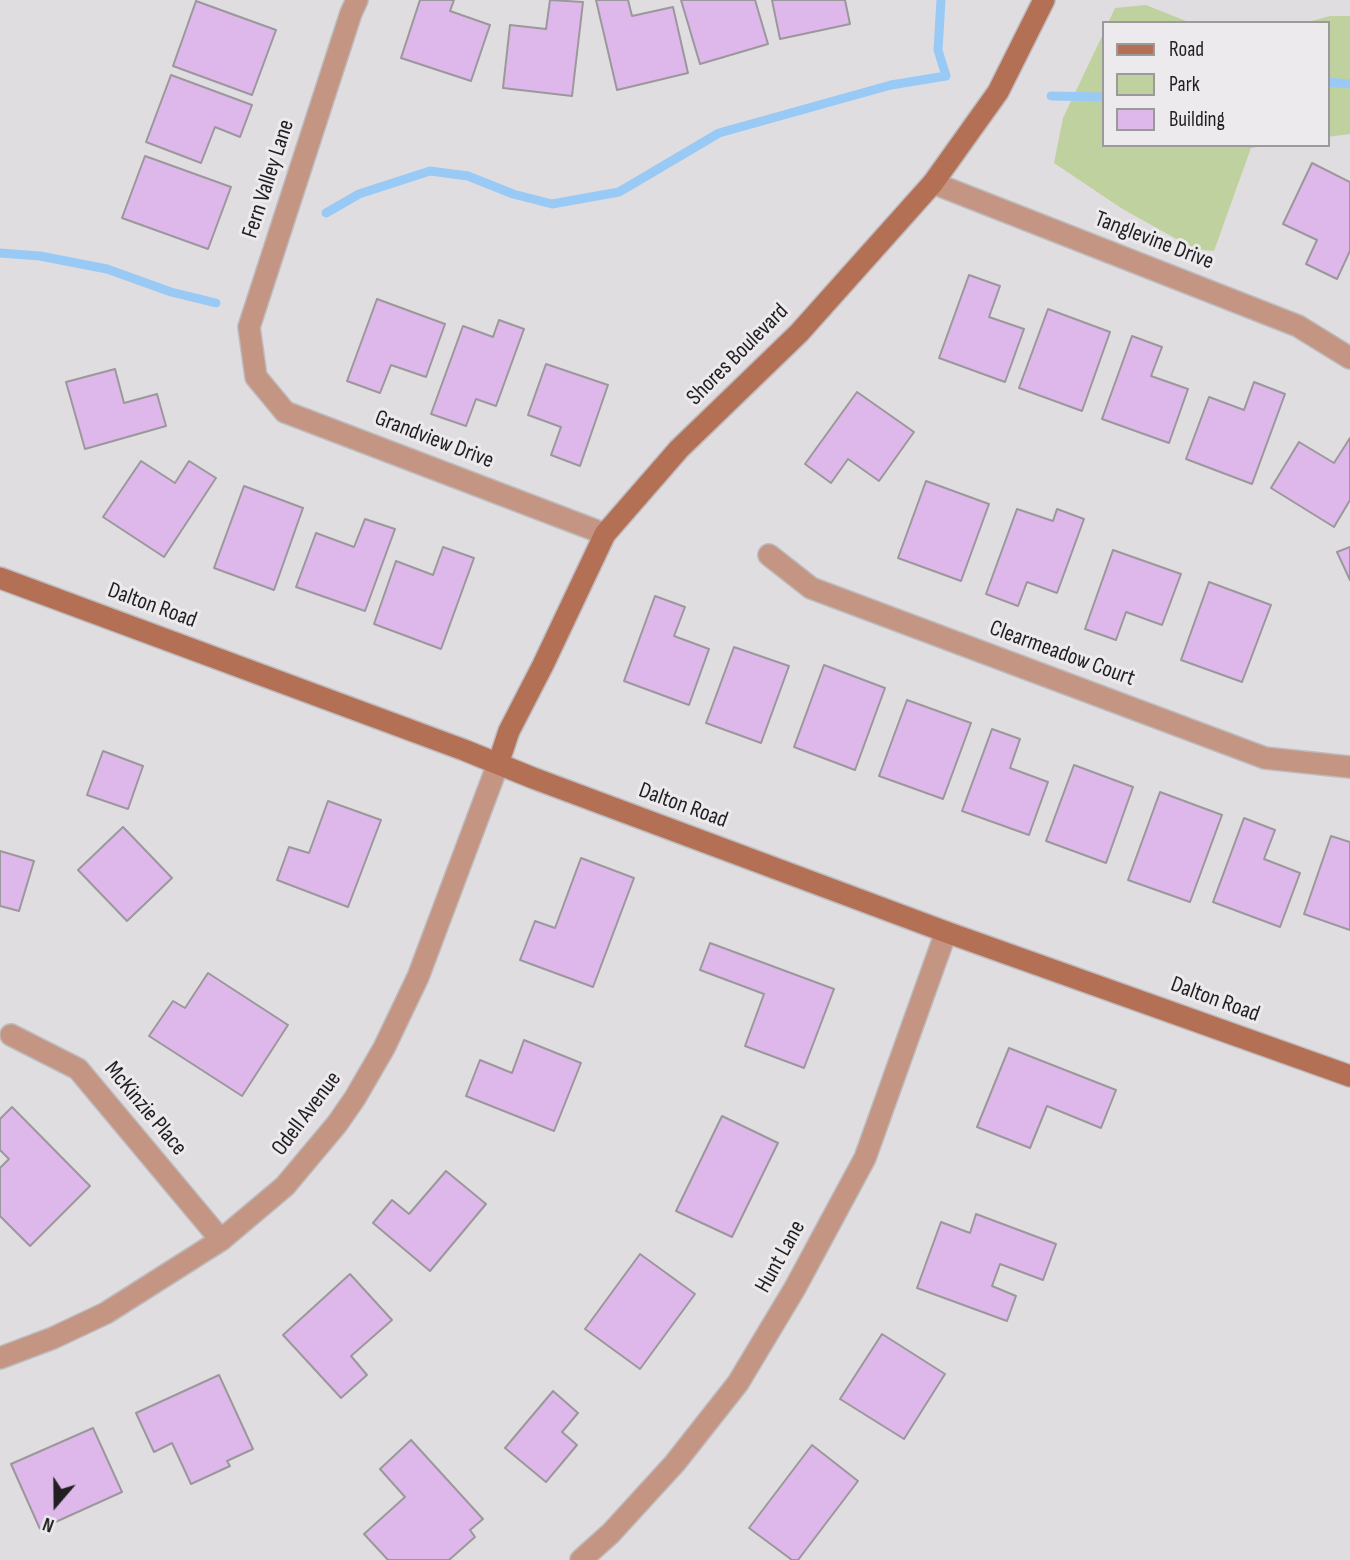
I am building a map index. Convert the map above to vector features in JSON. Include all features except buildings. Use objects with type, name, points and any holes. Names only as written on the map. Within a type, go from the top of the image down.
[{"type":"street","name":"Fern Valley Lane","points":[[257,377],[248,327],[346,26],[357,0]]},
{"type":"street","name":"Shores Boulevard","points":[[498,764],[509,731],[605,534],[679,449],[799,333],[933,183],[998,92],[1044,0]]},
{"type":"street","name":"Tanglevine Drive","points":[[933,183],[1298,326],[1350,358]]},
{"type":"street","name":"Grandview Drive","points":[[257,377],[285,412],[605,534]]},
{"type":"street","name":"Clearmeadow Court","points":[[769,555],[811,588],[1265,758],[1350,767]]},
{"type":"street","name":"Dalton Road","points":[[0,578],[946,932],[1350,1076]]},
{"type":"street","name":"Odell Avenue","points":[[0,1358],[54,1338],[106,1313],[221,1240],[294,1176],[337,1124],[378,1058],[418,977],[498,764]]},
{"type":"street","name":"Hunt Lane","points":[[581,1560],[611,1533],[683,1453],[738,1383],[795,1288],[865,1158],[946,932]]},
{"type":"street","name":"McKinzie Place","points":[[11,1035],[78,1069],[221,1240]]},
{"type":"green space","points":[[1146,5],[1186,21],[1109,21],[1115,8]]},
{"type":"green space","points":[[1330,16],[1350,16],[1350,134],[1329,137],[1329,21],[1311,21]]},
{"type":"green space","points":[[1102,36],[1102,147],[1258,147],[1251,148],[1214,251],[1194,249],[1121,208],[1054,163],[1063,118]]},
{"type":"waterway","points":[[326,213],[359,194],[430,171],[468,176],[513,194],[552,204],[619,192],[719,133],[891,85],[946,76],[938,50],[941,0]]},
{"type":"waterway","points":[[1329,82],[1350,84]]},
{"type":"waterway","points":[[1051,96],[1102,97]]},
{"type":"waterway","points":[[0,253],[40,256],[107,269],[171,292],[216,303]]}]
